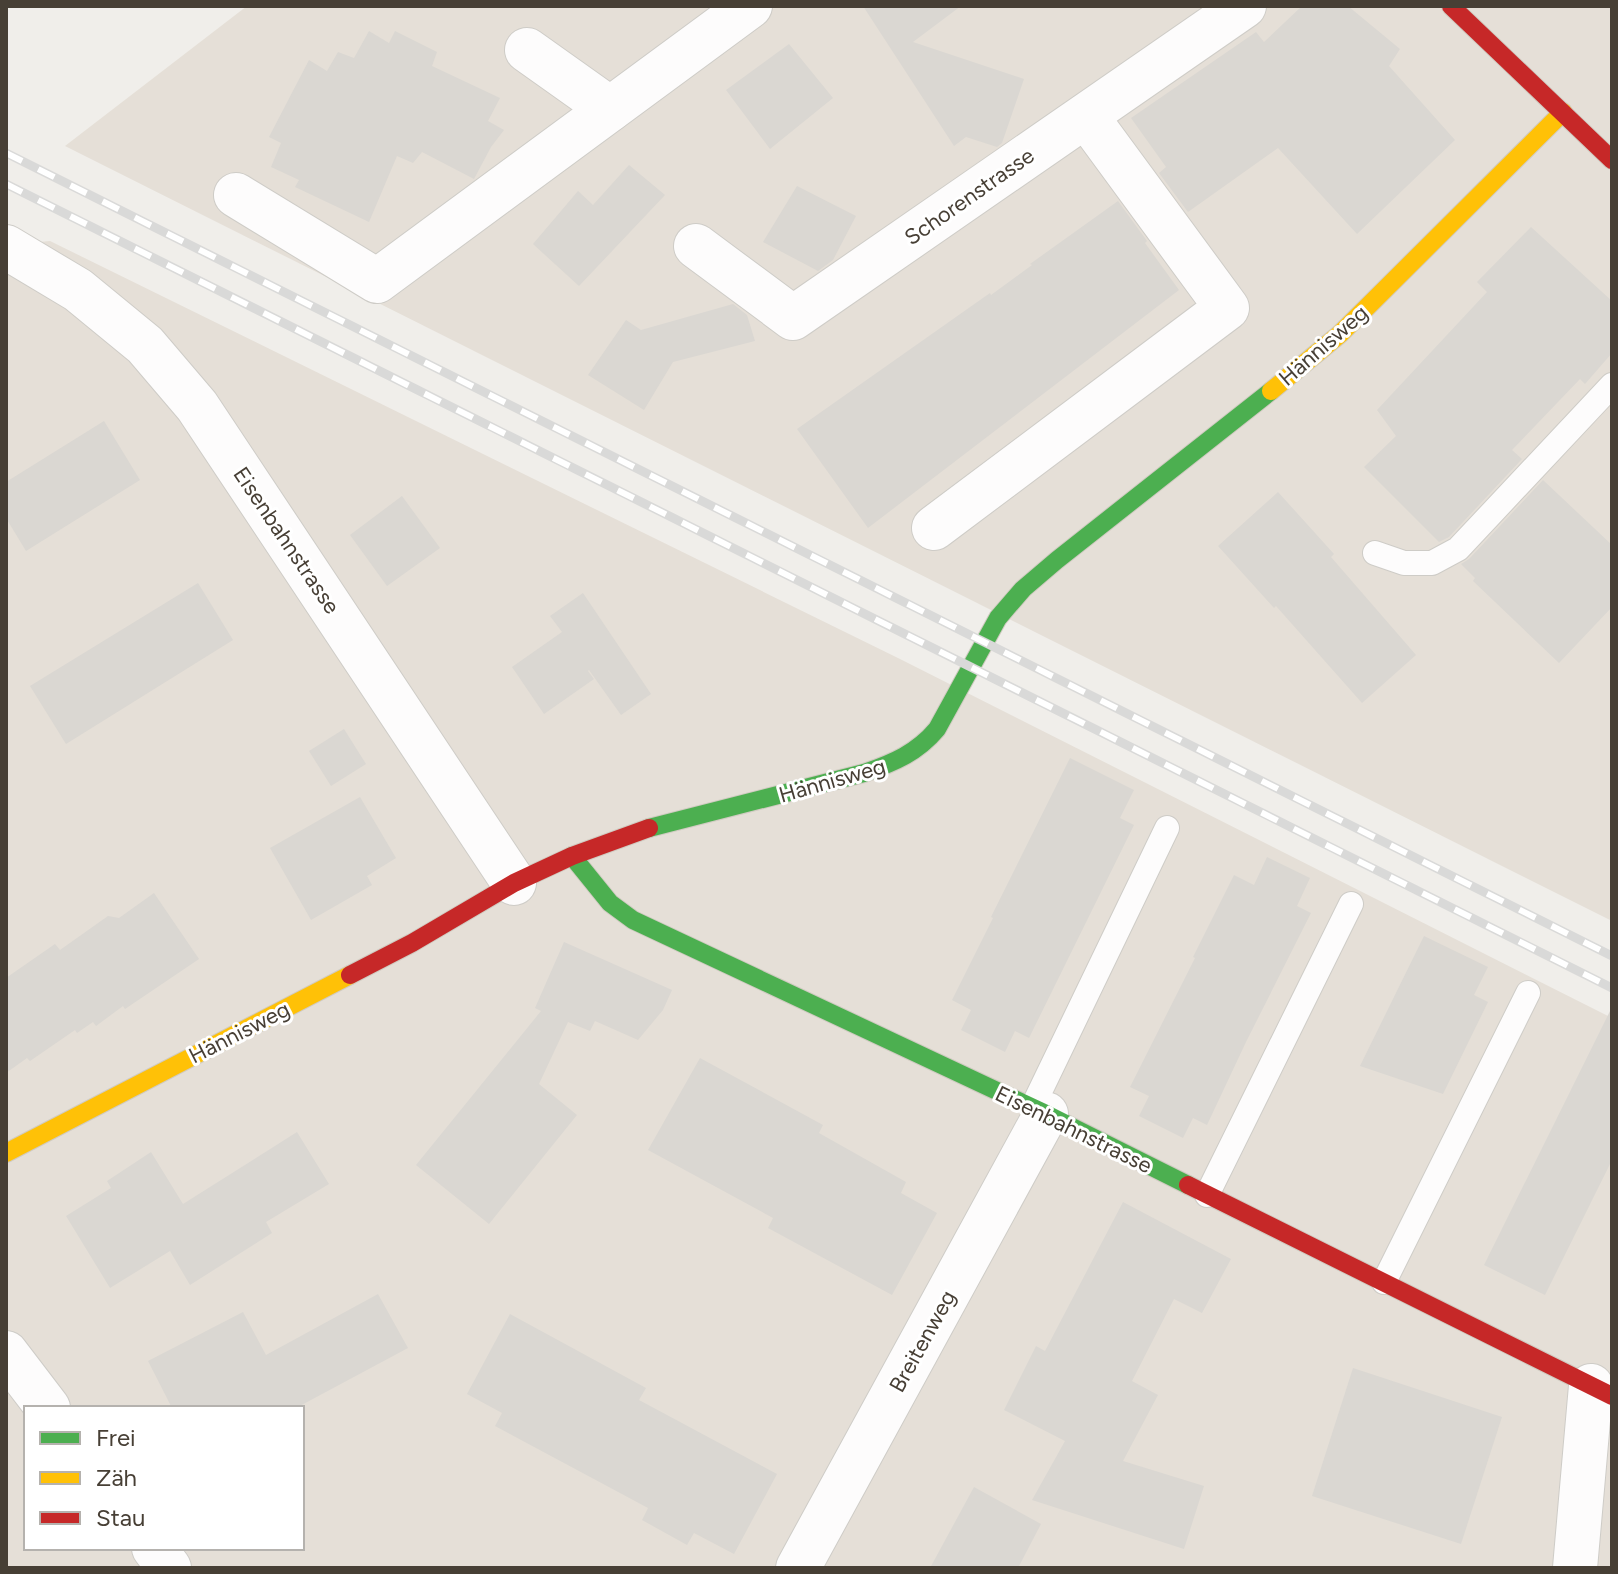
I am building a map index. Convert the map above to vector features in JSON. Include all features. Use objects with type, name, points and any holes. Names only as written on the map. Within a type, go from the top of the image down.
[{"type":"street","points":[[236,195],[377,281],[750,6]]},
{"type":"street","name":"Schorenstrasse","points":[[696,246],[793,318],[1244,6]]},
{"type":"street","points":[[1451,6],[1612,160]]},
{"type":"street","points":[[527,50],[610,109]]},
{"type":"street","name":"Hännisweg","points":[[6,1153],[412,943],[514,883],[572,856],[641,830],[864,773],[886,766],[921,748],[945,716],[998,618],[1023,589],[1340,334],[1563,112]]},
{"type":"street","points":[[934,528],[1227,308],[1086,116]]},
{"type":"street","name":"Eisenbahnstrasse","points":[[6,247],[78,290],[145,345],[197,406],[514,883]]},
{"type":"street","name":"Eisenbahnstrasse","points":[[572,856],[610,903],[633,920],[1039,1111],[1601,1391],[1575,1568]]},
{"type":"street","name":"Breitenweg","points":[[798,1568],[1039,1111]]},
{"type":"street","points":[[6,1353],[46,1406]]},
{"type":"street","points":[[156,1550],[169,1568]]},
{"type":"lane","points":[[1375,553],[1404,563],[1432,563],[1458,549],[1612,385]]},
{"type":"lane","points":[[1039,1111],[1167,828]]},
{"type":"lane","points":[[1207,1195],[1351,904]]},
{"type":"lane","points":[[1384,1282],[1528,993]]},
{"type":"shaded area","points":[[247,6],[1612,6],[1612,921],[65,146]]},
{"type":"shaded area","points":[[50,241],[900,659],[1612,1018],[1612,1568],[6,1568],[6,245]]},
{"type":"building","points":[[863,6],[961,6],[913,42],[1024,79],[1002,143],[997,147],[966,137],[954,146]]},
{"type":"building","points":[[1302,6],[1348,6],[1400,49],[1389,66],[1455,140],[1357,234],[1278,148],[1188,212],[1159,173],[1166,167],[1131,118],[1256,32],[1264,42]]},
{"type":"building","points":[[369,31],[389,43],[395,31],[437,52],[432,66],[500,98],[488,121],[504,130],[474,179],[422,152],[413,163],[397,156],[369,222],[295,187],[299,180],[271,167],[281,143],[269,137],[309,60],[327,71],[338,52],[354,58]]},
{"type":"building","points":[[789,44],[833,98],[770,149],[726,90]]},
{"type":"building","points":[[629,165],[665,195],[579,286],[533,244],[578,191],[593,205]]},
{"type":"building","points":[[797,186],[856,216],[833,260],[818,271],[763,242]]},
{"type":"building","points":[[1118,201],[1179,290],[868,528],[797,429],[991,295]]},
{"type":"building","points":[[1531,227],[1612,301],[1612,353],[1585,384],[1580,379],[1512,450],[1522,459],[1449,537],[1439,542],[1364,467],[1396,436],[1377,410],[1487,292],[1477,282]]},
{"type":"building","points":[[733,304],[747,315],[755,341],[673,362],[644,410],[588,375],[626,320],[641,330]]},
{"type":"building","points":[[104,421],[140,480],[26,551],[6,518],[6,482]]},
{"type":"building","points":[[1543,480],[1612,545],[1612,607],[1559,663],[1473,581],[1475,578],[1461,564]]},
{"type":"building","points":[[1278,492],[1334,554],[1331,557],[1416,655],[1362,703],[1218,546]]},
{"type":"building","points":[[402,496],[440,548],[387,586],[350,535]]},
{"type":"building","points":[[198,583],[233,640],[66,744],[30,686]]},
{"type":"building","points":[[583,593],[651,694],[621,715],[589,670],[594,679],[544,714],[512,667],[562,632],[550,616]]},
{"type":"building","points":[[344,729],[366,764],[331,786],[309,751]]},
{"type":"building","points":[[1070,758],[1134,790],[1120,818],[1134,825],[1029,1038],[1015,1031],[1005,1052],[961,1030],[971,1010],[952,1000]]},
{"type":"building","points":[[360,797],[396,858],[367,876],[372,885],[311,920],[270,848]]},
{"type":"building","points":[[1267,857],[1310,878],[1297,906],[1311,913],[1207,1125],[1193,1118],[1183,1138],[1139,1116],[1149,1096],[1130,1087],[1234,875],[1254,885]]},
{"type":"building","points":[[154,893],[199,959],[125,1009],[123,1006],[96,1026],[93,1022],[77,1033],[75,1030],[30,1061],[27,1058],[6,1073],[6,978],[55,944],[60,950],[108,916],[119,918]]},
{"type":"building","points":[[1424,936],[1488,967],[1474,995],[1488,1002],[1443,1094],[1360,1066]]},
{"type":"building","points":[[564,942],[672,990],[663,1010],[638,1040],[595,1021],[590,1031],[568,1022],[539,1084],[577,1115],[489,1224],[416,1165],[541,1011],[535,1008]]},
{"type":"building","points":[[1612,1007],[1612,1160],[1545,1295],[1484,1265]]},
{"type":"building","points":[[700,1058],[823,1125],[819,1133],[906,1182],[901,1193],[937,1213],[892,1295],[768,1228],[773,1218],[648,1150]]},
{"type":"building","points":[[297,1132],[329,1184],[266,1222],[272,1233],[190,1285],[170,1251],[110,1288],[66,1216],[111,1188],[107,1181],[151,1152],[183,1204]]},
{"type":"building","points":[[1123,1202],[1231,1259],[1202,1313],[1174,1299],[1132,1381],[1158,1395],[1123,1461],[1204,1486],[1184,1549],[1032,1500],[1065,1441],[1004,1410],[1036,1346],[1045,1351]]},
{"type":"building","points":[[378,1294],[408,1348],[300,1406],[171,1406],[148,1361],[243,1312],[266,1355]]},
{"type":"building","points":[[510,1314],[646,1388],[639,1400],[777,1474],[734,1554],[694,1533],[687,1545],[642,1520],[648,1508],[495,1426],[502,1413],[467,1394]]},
{"type":"building","points":[[1353,1368],[1502,1417],[1461,1544],[1312,1496]]},
{"type":"building","points":[[974,1487],[1041,1524],[1018,1568],[930,1568]]},
{"type":"railway","points":[[6,153],[1612,956]]},
{"type":"railway","points":[[6,184],[1612,988]]},
{"type":"traffic: fast","points":[[649,828],[864,773],[913,751],[937,729],[998,618],[1023,589],[1271,391]]},
{"type":"traffic: fast","points":[[572,856],[610,903],[633,920],[1046,1114],[1188,1185]]},
{"type":"traffic: slow","points":[[1271,391],[1340,334],[1563,112]]},
{"type":"traffic: slow","points":[[6,1153],[350,975]]},
{"type":"traffic: jam","points":[[1451,6],[1612,160]]},
{"type":"traffic: jam","points":[[350,975],[412,943],[514,883],[572,856],[649,828]]},
{"type":"traffic: jam","points":[[1188,1185],[1612,1396]]}]
